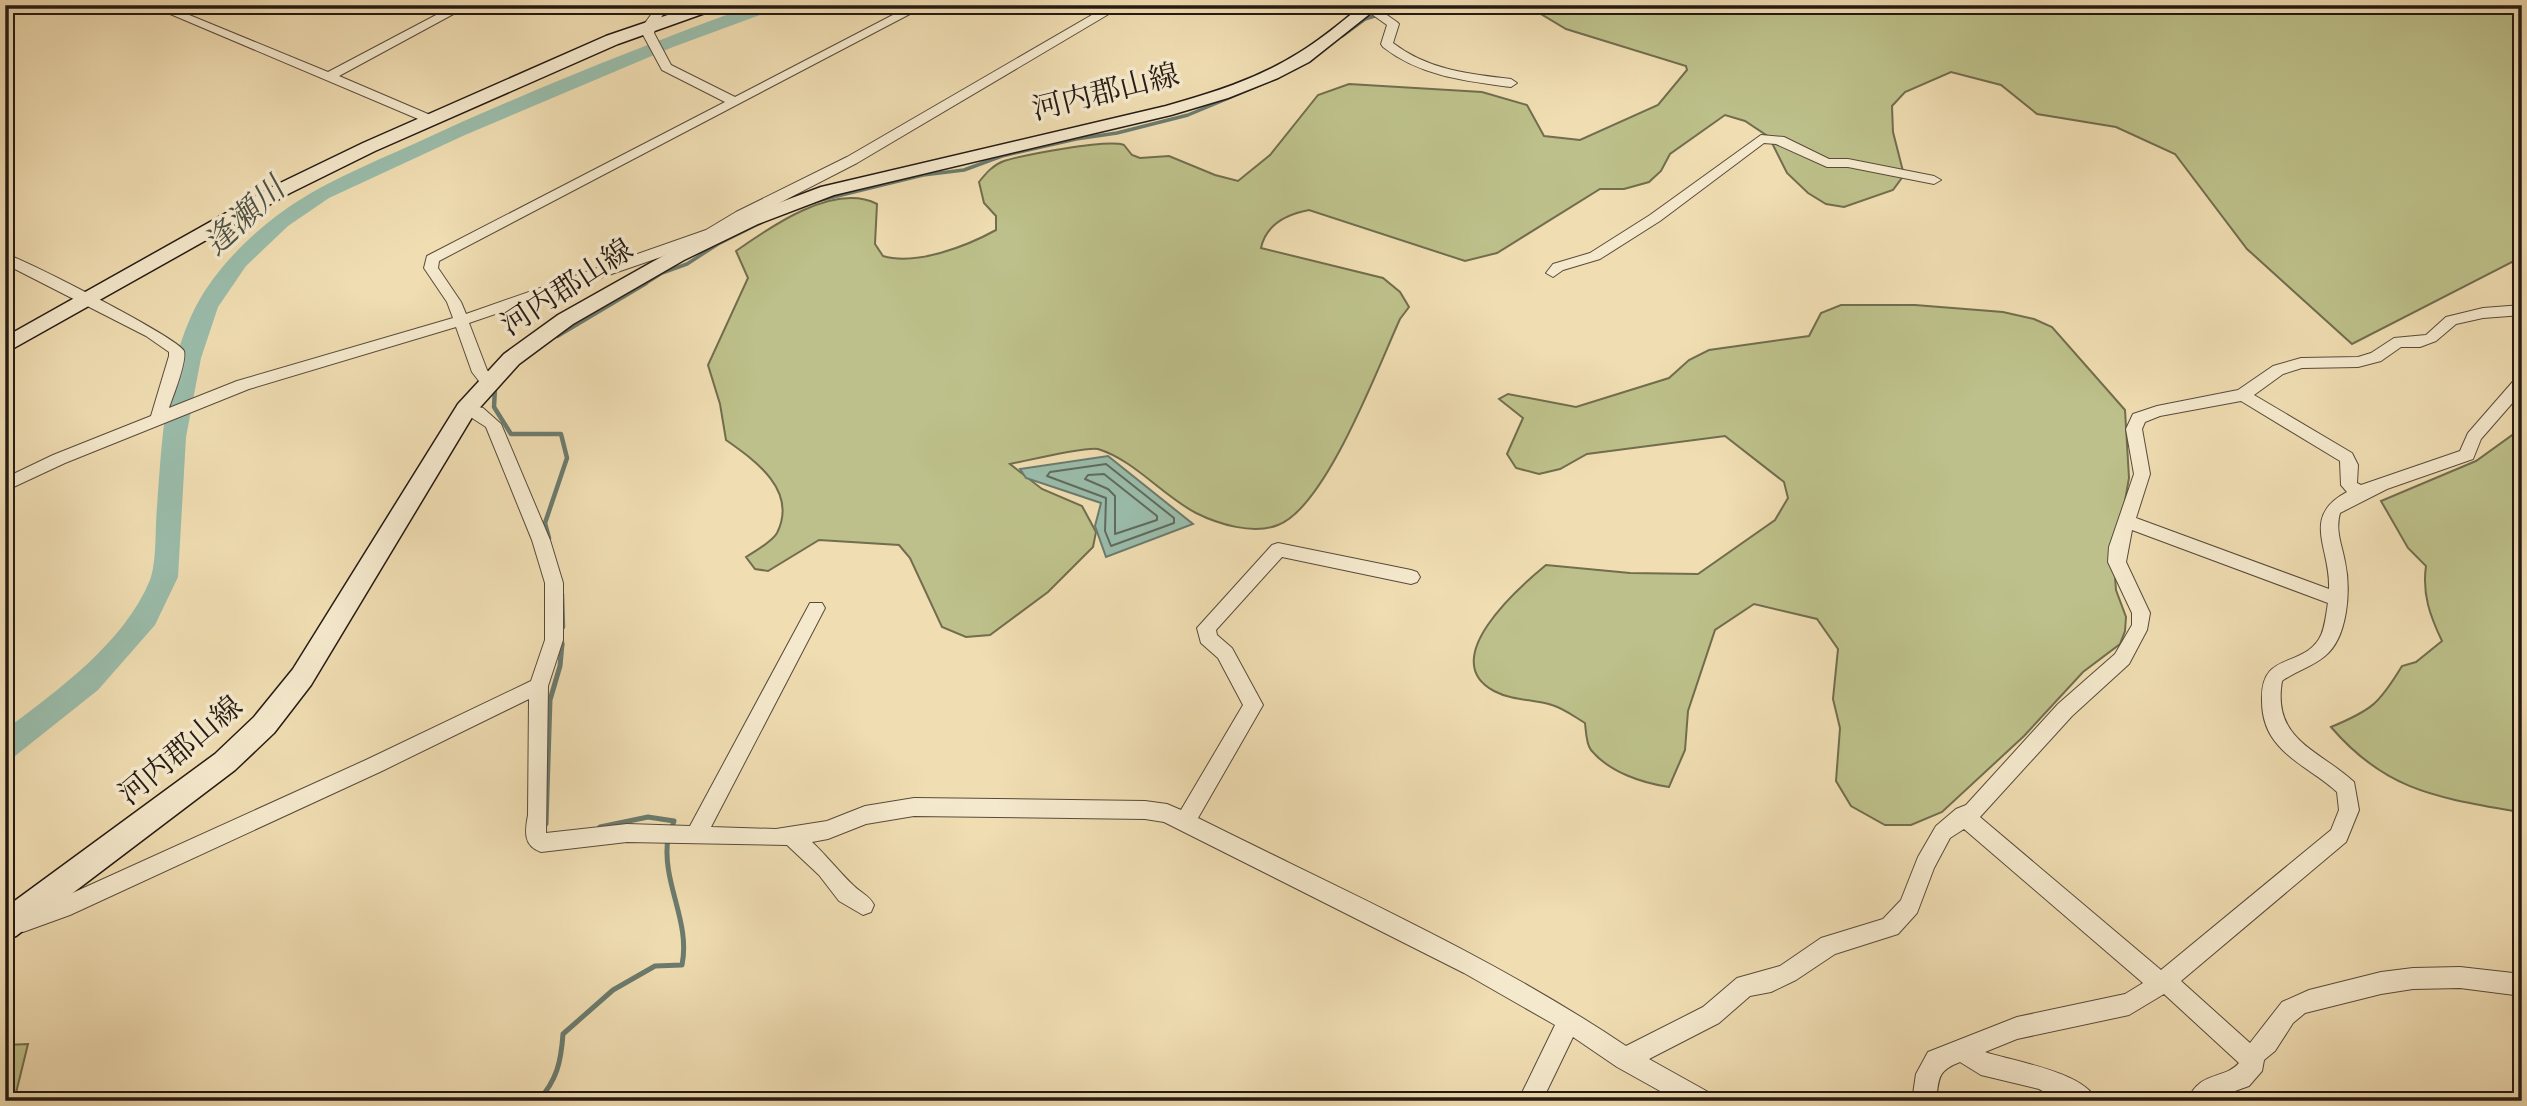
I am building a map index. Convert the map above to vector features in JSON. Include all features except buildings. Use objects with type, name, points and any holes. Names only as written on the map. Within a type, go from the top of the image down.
[{"type":"main road","points":[[5,346],[283,189],[430,120],[713,5]]},
{"type":"main road","name":"河内郡山線","points":[[5,926],[215,770],[264,725],[302,677],[466,409],[488,381],[528,345],[591,304],[715,234],[792,203],[828,191],[1171,110],[1226,93],[1262,80],[1307,56],[1371,6]]},
{"type":"street","points":[[5,12],[27,5]]},
{"type":"street","points":[[156,5],[430,120]]},
{"type":"street","points":[[330,76],[464,5]]},
{"type":"street","points":[[664,5],[649,31],[666,67],[736,102]]},
{"type":"street","points":[[488,381],[480,372],[454,302],[431,268],[432,259],[921,5]]},
{"type":"street","points":[[5,485],[59,459],[222,393],[461,321],[656,254],[702,234],[715,234],[741,215],[852,160],[1118,5]]},
{"type":"street","points":[[1371,6],[1393,24],[1387,44],[1399,56],[1441,73],[1510,83]]},
{"type":"street","points":[[1553,273],[1558,267],[1595,256],[1655,218],[1761,139],[1779,140],[1827,163],[1848,163],[1934,180]]},
{"type":"street","points":[[5,258],[150,333],[177,352],[159,417]]},
{"type":"street","points":[[1625,1059],[1711,1014],[1745,986],[1771,981],[1788,973],[1829,945],[1889,927],[1909,906],[1936,842],[1963,815],[1973,811],[2065,710],[2122,659],[2141,625],[2141,613],[2117,562],[2142,474],[2134,429],[2139,418],[2157,411],[2243,395],[2278,370],[2301,363],[2358,362],[2376,357],[2383,349],[2399,342],[2420,342],[2431,338],[2451,320],[2483,313],[2522,310]]},
{"type":"street","points":[[1924,1101],[1928,1074],[1936,1060],[2018,1028],[2129,1004],[2163,983],[2339,836],[2349,810],[2347,788],[2283,740],[2273,719],[2271,704],[2272,681],[2275,676],[2325,645],[2337,599],[2338,575],[2328,521],[2333,510],[2360,493],[2390,480],[2438,468],[2467,455],[2474,437],[2522,382]]},
{"type":"street","points":[[2243,395],[2346,457],[2350,465],[2349,485],[2360,493]]},
{"type":"street","points":[[466,409],[477,412],[493,424],[533,519],[554,583],[554,640],[539,686],[539,788],[535,834],[541,843],[626,833],[696,834],[749,839],[792,837],[828,830],[865,815],[914,807],[1145,810],[1167,813],[1472,966],[1569,1021],[1625,1059],[1702,1101]]},
{"type":"street","points":[[2127,522],[2337,599]]},
{"type":"street","points":[[1185,822],[1253,705],[1225,653],[1208,638],[1206,628],[1278,550],[1411,577]]},
{"type":"street","points":[[696,834],[816,608]]},
{"type":"street","points":[[5,926],[62,908],[375,765],[539,686]]},
{"type":"street","points":[[1963,815],[2247,1055],[2256,1053],[2272,1037],[2289,1010],[2356,990],[2398,980],[2422,978],[2500,981],[2522,985]]},
{"type":"street","points":[[792,837],[826,868],[847,894],[863,905]]},
{"type":"street","points":[[1530,1101],[1569,1021]]},
{"type":"street","points":[[1961,1049],[1981,1063],[2043,1078],[2085,1101]]},
{"type":"street","points":[[2199,1101],[2214,1086],[2241,1078],[2254,1063]]},
{"type":"green space","points":[[1526,5],[2522,5],[2522,257],[2352,344],[2247,249],[2175,154],[2116,127],[2037,114],[2001,85],[1951,72],[1905,92],[1892,106],[1893,132],[1904,175],[1893,190],[1844,207],[1826,204],[1808,193],[1787,173],[1769,137],[1745,121],[1725,115],[1670,154],[1661,171],[1649,182],[1624,189],[1600,189],[1497,253],[1465,261],[1309,210],[1293,214],[1273,226],[1261,248],[1383,278],[1400,292],[1409,307],[1400,319],[1332,465],[1296,513],[1278,525],[1247,528],[1205,517],[1184,506],[1124,461],[1098,449],[1010,464],[1042,489],[1082,506],[1096,532],[1093,547],[1048,592],[990,635],[966,637],[942,627],[910,558],[899,545],[819,540],[768,571],[755,569],[746,557],[775,536],[782,518],[782,504],[771,479],[750,457],[726,440],[720,404],[708,365],[748,278],[736,251],[766,230],[803,210],[842,199],[860,199],[877,204],[875,244],[883,256],[910,258],[941,253],[996,230],[996,216],[984,203],[979,182],[993,167],[1014,158],[1083,146],[1124,145],[1132,155],[1140,158],[1169,156],[1215,175],[1238,181],[1270,155],[1318,95],[1349,84],[1482,92],[1527,105],[1544,136],[1580,140],[1658,105],[1687,70],[1686,66],[1566,29]]},
{"type":"green space","points":[[1841,305],[1915,305],[2003,312],[2034,319],[2052,327],[2125,410],[2129,478],[2114,563],[2116,590],[2126,617],[2120,644],[2083,672],[2024,736],[1942,812],[1911,825],[1885,825],[1851,806],[1836,781],[1840,728],[1833,699],[1838,649],[1817,619],[1754,604],[1715,630],[1688,711],[1685,750],[1669,787],[1648,783],[1616,770],[1598,758],[1589,747],[1585,723],[1556,706],[1508,697],[1494,691],[1478,678],[1474,661],[1478,644],[1488,625],[1518,590],[1546,565],[1630,573],[1698,574],[1775,520],[1788,498],[1784,482],[1725,436],[1587,454],[1560,469],[1539,474],[1516,468],[1507,454],[1523,418],[1499,399],[1508,394],[1576,407],[1669,378],[1689,360],[1709,350],[1809,336],[1821,313]]},
{"type":"green space","points":[[2522,428],[2522,810],[2513,811],[2435,795],[2392,778],[2371,765],[2331,727],[2356,716],[2373,704],[2402,666],[2416,662],[2442,641],[2428,605],[2426,566],[2408,548],[2381,501],[2476,461]]},
{"type":"green space","points":[[28,1044],[14,1101],[5,1101],[5,1045]]},
{"type":"water","points":[[1108,456],[1193,524],[1106,557],[1095,526],[1101,503],[1026,478],[1020,469]]},
{"type":"waterway","name":"逢瀬川","points":[[5,747],[88,682],[145,617],[165,577],[174,437],[189,358],[207,307],[238,261],[281,222],[322,194],[458,131],[667,43],[770,5]]},
{"type":"waterway","points":[[1342,36],[1365,19],[1410,5]]},
{"type":"waterway","points":[[813,202],[923,175],[964,170],[1002,156],[1076,139],[1117,133],[1188,115],[1279,77]]},
{"type":"waterway","points":[[643,285],[766,220]]},
{"type":"waterway","points":[[557,336],[646,283]]},
{"type":"waterway","points":[[495,388],[494,407],[511,434],[561,434],[567,458],[545,523],[549,538]]},
{"type":"waterway","points":[[562,594],[563,627]]},
{"type":"waterway","points":[[546,824],[550,700],[560,666],[562,644]]},
{"type":"waterway","points":[[600,827],[648,817],[674,821],[671,830]]},
{"type":"waterway","points":[[538,1101],[550,1086],[557,1070],[563,1034],[613,990],[655,966],[682,965],[683,933],[668,870],[668,838]]}]
